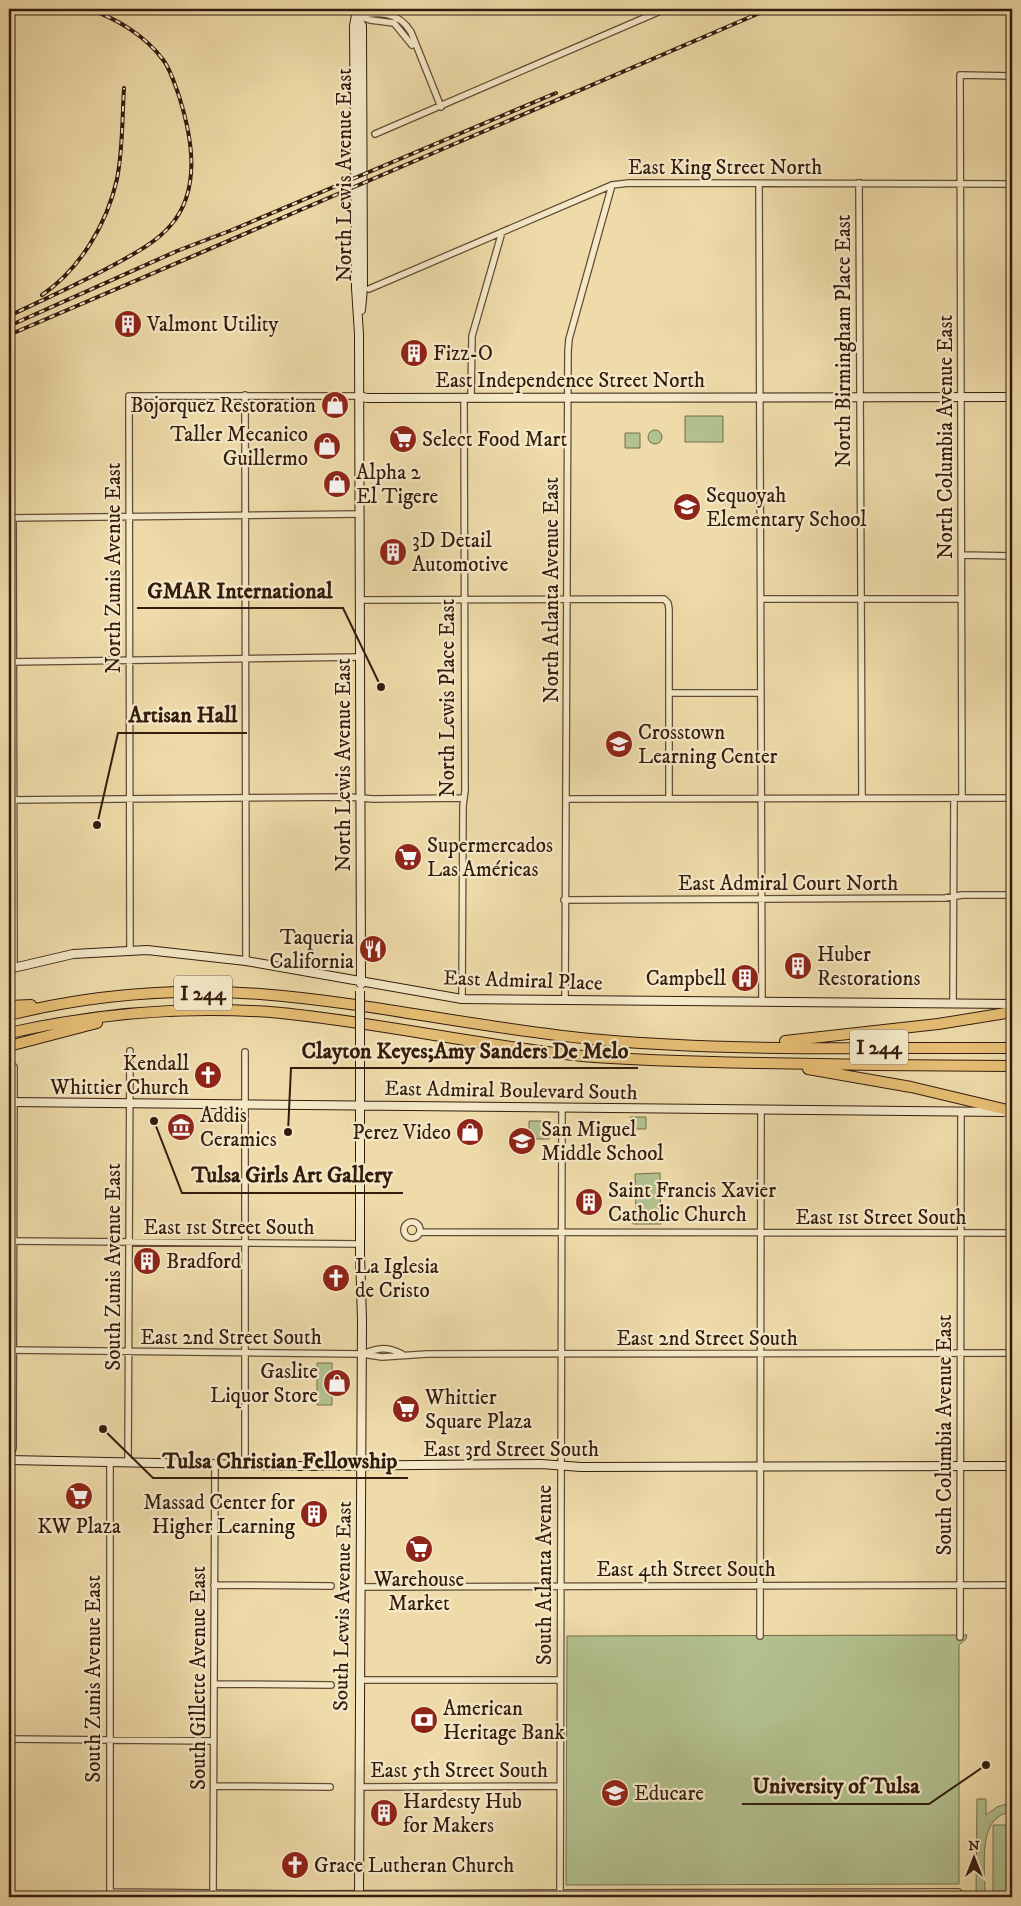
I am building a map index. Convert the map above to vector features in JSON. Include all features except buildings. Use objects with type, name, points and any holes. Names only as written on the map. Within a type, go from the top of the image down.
[{"type":"highway","name":"I 244","points":[[9,1015],[57,1005],[154,994],[258,994],[348,1004],[552,1035],[648,1043],[746,1046],[1012,1048]]},
{"type":"highway","points":[[9,1006],[57,1005]]},
{"type":"highway","name":"I 244","points":[[9,1033],[50,1024],[135,1013],[216,1010],[279,1013],[579,1056],[666,1062],[1012,1066]]},
{"type":"highway","points":[[746,1046],[938,1024],[1012,1012]]},
{"type":"highway","points":[[9,1046],[135,1013]]},
{"type":"highway","points":[[780,1064],[911,1087],[1012,1112]]},
{"type":"main road","name":"North Lewis Avenue East","points":[[358,12],[354,26],[354,196],[359,334],[361,657],[360,1106]]},
{"type":"main road","name":"East Independence Street North","points":[[359,396],[367,398],[1012,397]]},
{"type":"main road","name":"East Admiral Place","points":[[12,968],[73,954],[130,950],[188,952],[462,999],[1012,1004]]},
{"type":"main road","name":"East Admiral Boulevard South","points":[[11,1102],[1012,1112]]},
{"type":"main road","name":"South Lewis Avenue East","points":[[359,1896],[362,1354],[360,1106]]},
{"type":"main road","name":"East 3rd Street South","points":[[9,1461],[214,1462],[361,1466],[1012,1466]]},
{"type":"street","points":[[375,134],[441,108],[665,9]]},
{"type":"street","points":[[358,12],[382,13],[400,18],[411,32],[416,51],[441,108]]},
{"type":"street","name":"North Columbia Avenue East","points":[[962,798],[960,75],[1012,76]]},
{"type":"street","name":"East King Street North","points":[[369,289],[612,185],[628,183],[1012,184]]},
{"type":"street","name":"North Birmingham Place East","points":[[859,183],[862,798]]},
{"type":"street","points":[[759,184],[762,1002]]},
{"type":"street","name":"North Atlanta Avenue East","points":[[564,1000],[567,397],[569,339],[612,185]]},
{"type":"street","name":"North Lewis Place East","points":[[462,999],[467,398],[472,336],[502,232]]},
{"type":"street","points":[[245,395],[246,961]]},
{"type":"street","name":"East Independence Street North","points":[[129,396],[359,396]]},
{"type":"street","name":"North Zunis Avenue East","points":[[129,396],[130,950]]},
{"type":"street","points":[[12,968],[11,518],[360,514]]},
{"type":"street","points":[[961,556],[1012,556]]},
{"type":"street","points":[[360,600],[660,598],[666,601],[669,609],[669,799]]},
{"type":"street","points":[[761,599],[961,599]]},
{"type":"street","points":[[11,662],[361,657]]},
{"type":"street","points":[[670,693],[761,693]]},
{"type":"street","points":[[11,800],[246,797],[464,798]]},
{"type":"street","points":[[954,798],[954,1004]]},
{"type":"street","points":[[566,799],[1012,798]]},
{"type":"street","name":"East Admiral Court North","points":[[564,900],[762,900],[1012,895]]},
{"type":"street","points":[[130,1051],[130,1103]]},
{"type":"street","points":[[245,1052],[245,1463]]},
{"type":"street","points":[[9,1461],[13,1454],[11,1102],[14,1067]]},
{"type":"street","name":"South Zunis Avenue East","points":[[128,1462],[130,1103]]},
{"type":"street","name":"South Atlanta Avenue","points":[[560,1895],[562,1107]]},
{"type":"street","points":[[760,1636],[761,1110]]},
{"type":"street","name":"South Columbia Avenue East","points":[[960,1637],[961,1112]]},
{"type":"street","name":"East 1st Street South","points":[[420,1232],[561,1234],[1012,1233]]},
{"type":"street","name":"East 1st Street South","points":[[11,1242],[360,1244]]},
{"type":"street","name":"East 2nd Street South","points":[[11,1350],[362,1354],[376,1348],[389,1348],[402,1354],[1012,1353]]},
{"type":"street","name":"South Zunis Avenue East","points":[[110,1461],[110,1895]]},
{"type":"street","name":"South Gillette Avenue East","points":[[213,1893],[214,1462]]},
{"type":"street","points":[[214,1585],[331,1586]]},
{"type":"street","name":"East 4th Street South","points":[[360,1587],[1012,1585]]},
{"type":"street","points":[[359,1680],[560,1680]]},
{"type":"street","points":[[214,1684],[331,1684]]},
{"type":"street","points":[[9,1739],[214,1741]]},
{"type":"street","points":[[214,1786],[330,1787]]},
{"type":"street","name":"East 5th Street South","points":[[359,1787],[560,1786]]},
{"type":"street","points":[[110,1895],[213,1893],[359,1896],[958,1894]]},
{"type":"green space","points":[[685,416],[723,416],[723,442],[685,442]]},
{"type":"green space","points":[[652,430],[658,430],[662,437],[658,444],[652,444],[648,440],[648,434]]},
{"type":"green space","points":[[625,433],[640,433],[640,448],[625,448]]},
{"type":"green space","points":[[630,1117],[646,1117],[646,1129],[630,1129]]},
{"type":"green space","points":[[529,1121],[549,1121],[549,1139],[529,1139]]},
{"type":"green space","points":[[660,1173],[661,1224],[633,1224],[633,1212],[636,1212],[635,1174]]},
{"type":"green space","points":[[317,1363],[332,1363],[332,1405],[317,1405]]},
{"type":"green space","points":[[967,1635],[966,1639],[959,1645],[959,1884],[566,1885],[567,1636]]},
{"type":"green space","points":[[977,1799],[986,1799],[986,1815],[997,1807],[1012,1802],[1012,1812],[1000,1815],[992,1823],[987,1833],[984,1859],[985,1897],[976,1897]]},
{"type":"green space","points":[[993,1825],[1012,1825],[1012,1897],[993,1897]]},
{"type":"railway","points":[[9,316],[94,276],[147,245],[170,226],[180,212],[187,196],[191,163],[188,129],[173,78],[164,61],[148,43],[119,22],[87,9]]},
{"type":"railway","points":[[9,335],[769,9]]},
{"type":"railway","points":[[42,295],[56,284],[80,259],[99,229],[106,212],[119,168],[124,88]]},
{"type":"railway","points":[[9,326],[177,251],[232,230],[556,93]]},
{"type":"place","name":"Valmont Utility","points":[[128,324]]},
{"type":"place","name":"Fizz-O","points":[[414,353]]},
{"type":"place","name":"Bojorquez Restoration","points":[[335,405]]},
{"type":"place","name":"Select Food Mart","points":[[403,439]]},
{"type":"place","name":"Taller Mecanico Guillermo","points":[[327,446]]},
{"type":"place","name":"Alpha 2 El Tigere","points":[[337,484]]},
{"type":"place","name":"Sequoyah Elementary School","points":[[687,507]]},
{"type":"place","name":"3D Detail Automotive","points":[[393,552]]},
{"type":"place","name":"GMAR International","points":[[381,687]]},
{"type":"place","name":"Crosstown Learning Center","points":[[619,744]]},
{"type":"place","name":"Artisan Hall","points":[[97,825]]},
{"type":"place","name":"Supermercados Las Américas","points":[[408,857]]},
{"type":"place","name":"Taqueria California","points":[[373,949]]},
{"type":"place","name":"Huber Restorations","points":[[798,966]]},
{"type":"place","name":"Campbell","points":[[745,978]]},
{"type":"place","name":"Kendall Whittier Church","points":[[208,1075]]},
{"type":"place","name":"Tulsa Girls Art Gallery","points":[[154,1121]]},
{"type":"place","name":"Addis Ceramics","points":[[181,1127]]},
{"type":"place","name":"Clayton Keyes;Amy Sanders De Melo","points":[[288,1132]]},
{"type":"place","name":"Perez Video","points":[[470,1132]]},
{"type":"place","name":"San Miguel Middle School","points":[[522,1141]]},
{"type":"place","name":"Saint Francis Xavier Catholic Church","points":[[589,1202]]},
{"type":"place","name":"Bradford","points":[[147,1261]]},
{"type":"place","name":"La Iglesia de Cristo","points":[[336,1278]]},
{"type":"place","name":"Gaslite Liquor Store","points":[[337,1383]]},
{"type":"place","name":"Whittier Square Plaza","points":[[406,1409]]},
{"type":"place","name":"Tulsa Christian Fellowship","points":[[103,1429]]},
{"type":"place","name":"KW Plaza","points":[[79,1496]]},
{"type":"place","name":"Massad Center for Higher Learning","points":[[314,1514]]},
{"type":"place","name":"Warehouse Market","points":[[419,1549]]},
{"type":"place","name":"American Heritage Bank","points":[[424,1720]]},
{"type":"place","name":"University of Tulsa","points":[[986,1765]]},
{"type":"place","name":"Educare","points":[[615,1793]]},
{"type":"place","name":"Hardesty Hub for Makers","points":[[384,1813]]},
{"type":"place","name":"Grace Lutheran Church","points":[[295,1865]]}]
